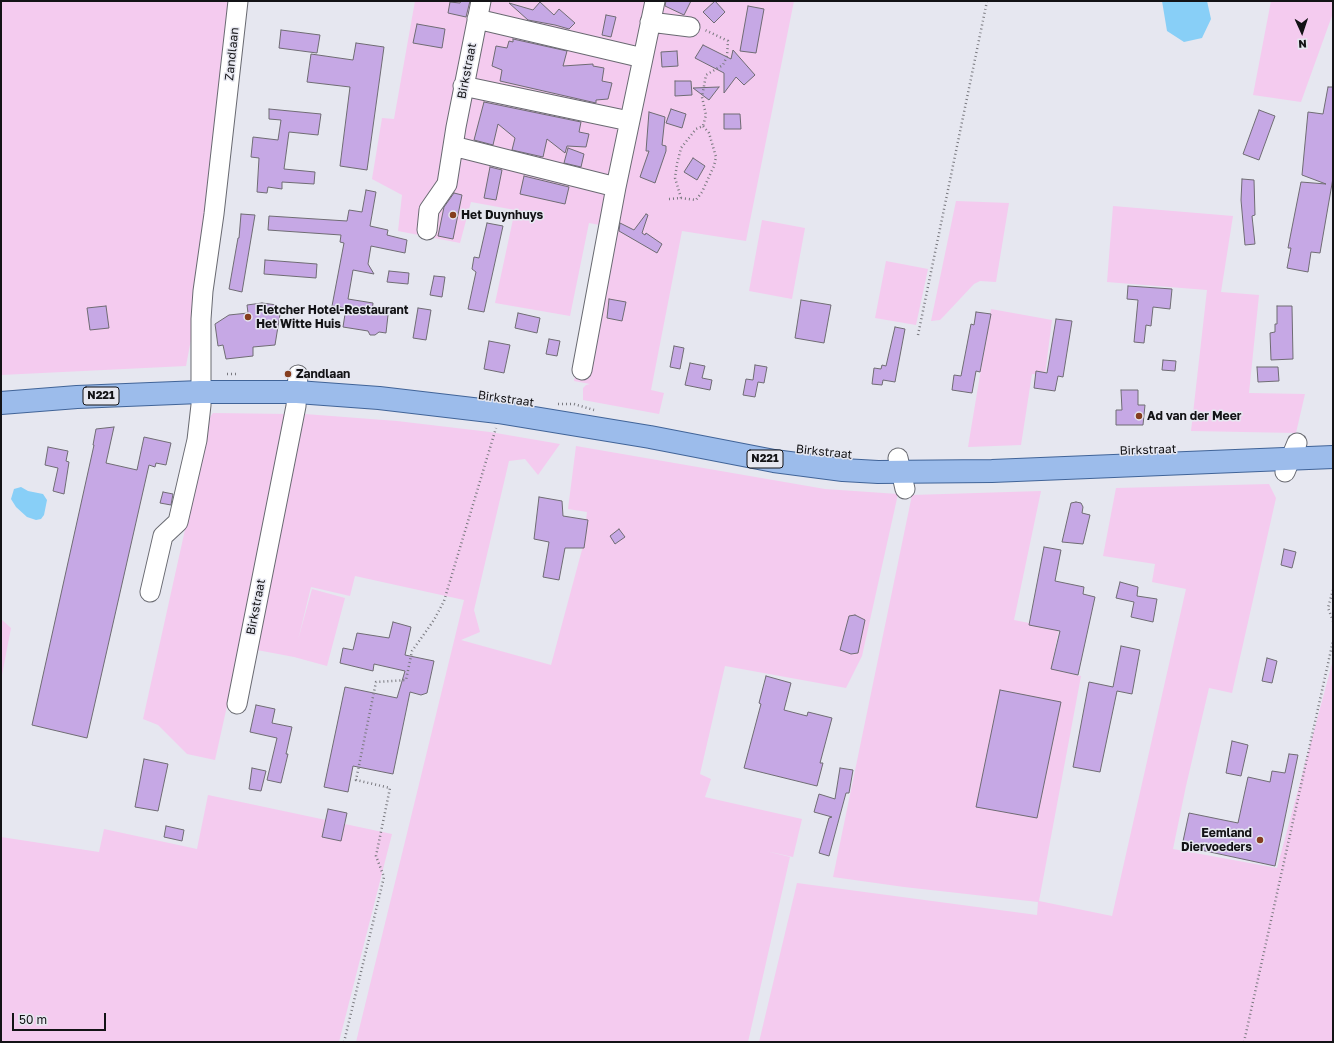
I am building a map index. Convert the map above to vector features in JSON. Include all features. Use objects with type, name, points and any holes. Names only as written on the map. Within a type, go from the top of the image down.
[{"type":"main road","name":"Birkstraat","points":[[1,404],[77,397],[200,392],[297,384],[379,398],[498,412],[650,437],[774,461],[843,470],[901,473],[992,471],[1333,457]]},
{"type":"street","name":"Zandlaan","points":[[150,592],[163,536],[178,522],[197,440],[201,406],[201,319],[203,291],[214,214],[238,1]]},
{"type":"street","points":[[582,370],[616,187],[655,1]]},
{"type":"street","points":[[479,10],[643,58]]},
{"type":"street","name":"Birkstraat","points":[[427,230],[429,210],[447,184],[479,10]]},
{"type":"street","points":[[650,22],[690,27]]},
{"type":"street","points":[[464,86],[629,122]]},
{"type":"street","points":[[453,146],[616,187]]},
{"type":"street","name":"Birkstraat","points":[[237,704],[296,406],[297,384]]},
{"type":"path","points":[[918,335],[987,1]]},
{"type":"path","points":[[690,27],[706,31],[728,41],[727,56],[723,65],[706,75],[703,84],[702,97],[706,115],[703,126]]},
{"type":"path","points":[[669,199],[681,198],[696,200],[714,166],[716,157],[713,144],[709,133],[703,126]]},
{"type":"path","points":[[681,198],[675,178],[676,164],[681,148],[696,129],[703,126]]},
{"type":"path","points":[[226,374],[239,374]]},
{"type":"path","points":[[556,404],[574,404],[592,409],[599,413]]},
{"type":"path","points":[[344,1042],[384,878],[376,856],[390,788],[356,780],[376,682],[406,680],[412,651],[434,620],[444,601],[496,425]]},
{"type":"path","points":[[1333,590],[1328,608],[1333,621]]},
{"type":"path","points":[[1244,1042],[1333,641]]},
{"type":"shaded area","points":[[1,1],[238,1],[198,302],[186,366],[1,375]]},
{"type":"shaded area","points":[[415,1],[794,1],[746,241],[682,231],[651,390],[664,393],[659,414],[583,400],[583,388],[590,384],[574,381],[605,226],[589,223],[570,316],[495,303],[515,210],[471,202],[460,243],[398,231],[402,195],[372,179],[382,118],[394,119]]},
{"type":"shaded area","points":[[1271,1],[1333,1],[1333,13],[1301,102],[1253,95]]},
{"type":"shaded area","points":[[956,201],[1009,203],[996,282],[980,281],[974,284],[940,320],[931,321]]},
{"type":"shaded area","points":[[1113,206],[1233,216],[1221,292],[1259,295],[1249,393],[1305,394],[1296,433],[1191,431],[1207,290],[1107,282]]},
{"type":"shaded area","points":[[762,220],[805,228],[792,299],[749,291]]},
{"type":"shaded area","points":[[886,261],[928,269],[916,325],[875,318]]},
{"type":"shaded area","points":[[991,309],[1052,320],[1045,375],[1032,374],[1021,445],[968,447]]},
{"type":"shaded area","points":[[213,413],[289,414],[263,544],[215,760],[187,754],[158,725],[143,719],[210,417]]},
{"type":"shaded area","points":[[305,414],[397,421],[490,432],[560,444],[538,475],[525,459],[509,461],[474,610],[480,632],[461,640],[551,665],[583,546],[587,512],[568,509],[576,446],[825,489],[898,494],[862,656],[846,688],[725,666],[700,774],[711,779],[705,797],[802,819],[793,857],[766,851],[790,857],[748,1042],[356,1042],[464,600],[355,576],[350,596],[311,587],[298,640],[312,589],[345,598],[327,666],[294,657],[257,650],[262,612]]},
{"type":"shaded area","points":[[1269,484],[1276,498],[1232,693],[1209,688],[1173,849],[1277,868],[1333,660],[1333,1042],[759,1042],[797,883],[1037,915],[1038,902],[904,887],[833,877],[912,495],[1041,491],[1014,620],[1059,629],[1051,669],[1081,676],[1039,901],[1112,916],[1186,589],[1152,582],[1155,564],[1103,556],[1116,488]]},
{"type":"shaded area","points":[[1,619],[11,628],[1,680]]},
{"type":"shaded area","points":[[208,795],[392,834],[339,1042],[1,1042],[1,837],[99,852],[104,829],[197,849]]},
{"type":"water","points":[[1162,1],[1207,1],[1211,19],[1202,38],[1184,42],[1167,31]]},
{"type":"water","points":[[21,487],[28,491],[43,494],[47,500],[44,515],[41,519],[36,520],[27,517],[16,507],[11,499],[14,489]]},
{"type":"building","points":[[461,1],[470,1],[466,17],[448,13],[450,2],[460,3]]},
{"type":"building","points":[[666,1],[691,1],[684,15],[665,6]]},
{"type":"building","points":[[715,1],[725,12],[714,23],[703,12]]},
{"type":"building","points":[[540,2],[554,15],[559,9],[575,23],[569,29],[528,20],[509,3],[533,10]]},
{"type":"building","points":[[748,6],[764,9],[756,53],[740,51]]},
{"type":"building","points":[[606,15],[616,17],[611,37],[602,35]]},
{"type":"building","points":[[417,24],[445,29],[442,48],[413,43]]},
{"type":"building","points":[[281,30],[320,35],[317,53],[279,48]]},
{"type":"building","points":[[513,39],[567,51],[563,66],[593,64],[593,66],[604,68],[602,81],[612,83],[608,99],[596,100],[596,103],[500,81],[502,70],[492,66],[496,46],[507,48],[509,41],[513,42]]},
{"type":"building","points":[[356,43],[384,47],[367,170],[340,166],[350,87],[307,82],[311,54],[353,60]]},
{"type":"building","points":[[703,45],[731,59],[733,50],[755,75],[744,85],[736,77],[724,93],[724,73],[695,58]]},
{"type":"building","points":[[677,51],[678,66],[662,67],[661,52]]},
{"type":"building","points":[[675,81],[691,81],[692,95],[675,96]]},
{"type":"building","points":[[719,87],[709,100],[693,88]]},
{"type":"building","points":[[1328,87],[1333,87],[1333,178],[1320,253],[1311,252],[1308,272],[1287,268],[1291,248],[1288,248],[1301,182],[1326,184],[1302,175],[1308,112],[1323,114]]},
{"type":"building","points":[[484,102],[581,122],[579,132],[589,134],[586,147],[567,146],[565,153],[547,139],[543,157],[512,150],[515,138],[498,124],[493,145],[474,140]]},
{"type":"building","points":[[269,109],[321,114],[318,135],[289,132],[284,169],[315,172],[314,184],[282,182],[282,189],[268,187],[267,193],[257,192],[259,158],[251,157],[253,137],[278,140],[281,120],[269,119]]},
{"type":"building","points":[[671,109],[686,114],[682,128],[666,123]]},
{"type":"building","points":[[1259,110],[1275,116],[1259,160],[1243,154]]},
{"type":"building","points":[[649,112],[665,117],[662,145],[666,146],[666,151],[655,183],[640,177],[649,151],[646,151]]},
{"type":"building","points":[[724,114],[740,114],[741,129],[724,129]]},
{"type":"building","points":[[568,148],[584,154],[581,167],[564,163]]},
{"type":"building","points":[[693,158],[705,166],[697,180],[684,172]]},
{"type":"building","points":[[490,167],[502,170],[496,200],[484,198]]},
{"type":"building","points":[[524,176],[569,187],[565,204],[520,194]]},
{"type":"building","points":[[1242,179],[1254,180],[1255,215],[1252,216],[1255,244],[1245,245],[1241,200]]},
{"type":"building","points":[[366,190],[376,192],[370,226],[388,230],[387,235],[407,240],[405,253],[371,246],[368,264],[374,274],[353,270],[348,299],[373,303],[372,313],[388,315],[386,333],[379,332],[375,335],[370,335],[368,331],[343,327],[346,308],[332,306],[344,243],[340,242],[341,235],[268,230],[269,216],[347,221],[349,210],[362,212]]},
{"type":"building","points":[[454,193],[462,195],[453,239],[438,236],[444,207]]},
{"type":"building","points":[[241,214],[255,215],[242,292],[229,289],[239,238]]},
{"type":"building","points":[[646,214],[648,215],[642,233],[645,235],[646,233],[662,244],[657,253],[619,231],[620,223],[634,230]]},
{"type":"building","points":[[487,223],[503,226],[484,312],[468,309],[476,272],[472,269],[474,257],[479,258]]},
{"type":"building","points":[[265,260],[317,264],[316,278],[264,274]]},
{"type":"building","points":[[389,271],[409,273],[408,284],[387,282]]},
{"type":"building","points":[[434,276],[445,277],[442,297],[430,295]]},
{"type":"building","points":[[1128,286],[1172,289],[1170,309],[1153,307],[1151,326],[1146,325],[1144,343],[1134,342],[1138,300],[1127,299]]},
{"type":"building","points":[[609,299],[626,302],[622,321],[607,318]]},
{"type":"building","points":[[801,300],[831,305],[824,343],[795,338]]},
{"type":"building","points":[[262,303],[277,305],[277,307],[281,308],[275,345],[253,347],[253,356],[226,359],[223,345],[218,346],[215,324],[229,315],[248,313],[247,305]]},
{"type":"building","points":[[106,306],[109,328],[90,330],[87,308]]},
{"type":"building","points":[[1277,306],[1292,306],[1293,359],[1271,360],[1270,333],[1275,332],[1275,324],[1277,324]]},
{"type":"building","points":[[418,308],[431,310],[426,340],[413,338]]},
{"type":"building","points":[[976,312],[991,314],[980,372],[976,371],[972,393],[952,390],[954,375],[961,376],[971,324],[974,325]]},
{"type":"building","points":[[518,313],[540,318],[537,333],[515,328]]},
{"type":"building","points":[[1056,319],[1072,321],[1063,377],[1058,376],[1055,391],[1034,388],[1036,371],[1047,373]]},
{"type":"building","points":[[895,327],[905,329],[895,382],[883,380],[882,385],[872,384],[874,368],[881,369],[882,365],[886,366]]},
{"type":"building","points":[[549,339],[560,341],[557,356],[546,354]]},
{"type":"building","points":[[489,341],[510,345],[504,373],[484,369]]},
{"type":"building","points":[[674,346],[684,348],[680,369],[670,367]]},
{"type":"building","points":[[1163,360],[1176,361],[1175,371],[1162,370]]},
{"type":"building","points":[[690,363],[705,366],[702,378],[712,380],[710,390],[685,385]]},
{"type":"building","points":[[755,365],[767,367],[764,383],[758,382],[755,397],[743,395],[746,379],[753,380]]},
{"type":"building","points":[[1257,367],[1278,367],[1279,381],[1258,382]]},
{"type":"building","points":[[1121,390],[1138,390],[1138,405],[1145,405],[1143,425],[1116,425],[1116,410],[1122,410]]},
{"type":"building","points":[[114,427],[106,463],[137,470],[144,437],[171,443],[166,465],[156,463],[155,467],[149,465],[87,738],[32,725],[94,445],[96,429]]},
{"type":"building","points":[[48,447],[68,451],[66,461],[69,462],[64,494],[53,491],[58,468],[45,465]]},
{"type":"building","points":[[163,492],[173,494],[171,505],[160,503]]},
{"type":"building","points":[[539,497],[562,501],[563,516],[588,520],[584,548],[565,548],[559,580],[543,577],[549,542],[534,539]]},
{"type":"building","points":[[1071,503],[1081,503],[1083,507],[1082,513],[1090,515],[1083,544],[1062,542]]},
{"type":"building","points":[[619,529],[625,537],[615,544],[610,536]]},
{"type":"building","points":[[1044,547],[1061,550],[1055,581],[1084,587],[1083,594],[1095,597],[1078,675],[1051,669],[1060,631],[1029,625]]},
{"type":"building","points":[[1284,549],[1296,552],[1292,568],[1281,565]]},
{"type":"building","points":[[1120,582],[1138,587],[1137,596],[1157,599],[1153,622],[1131,617],[1134,602],[1116,598]]},
{"type":"building","points":[[855,615],[865,620],[858,653],[851,654],[840,650],[849,616]]},
{"type":"building","points":[[393,622],[411,627],[405,655],[434,661],[427,693],[421,695],[410,692],[393,774],[353,766],[348,792],[324,787],[345,687],[397,698],[405,671],[374,664],[373,671],[340,663],[343,648],[353,650],[357,633],[389,638]]},
{"type":"building","points":[[1121,646],[1140,650],[1132,694],[1117,691],[1100,772],[1073,767],[1089,682],[1113,687]]},
{"type":"building","points":[[1267,658],[1277,661],[1272,683],[1262,681]]},
{"type":"building","points":[[766,676],[791,683],[784,710],[807,716],[808,712],[832,718],[820,763],[823,763],[817,786],[744,768],[761,704],[759,703]]},
{"type":"building","points":[[1000,690],[1061,702],[1037,818],[976,807]]},
{"type":"building","points":[[256,705],[275,709],[272,723],[292,727],[286,754],[288,754],[281,783],[267,780],[277,738],[250,732]]},
{"type":"building","points":[[1232,741],[1248,745],[1241,776],[1226,773]]},
{"type":"building","points":[[1289,754],[1298,755],[1275,866],[1182,846],[1189,813],[1238,823],[1248,777],[1270,782],[1272,771],[1285,773]]},
{"type":"building","points":[[144,759],[168,764],[158,811],[135,807]]},
{"type":"building","points":[[252,768],[266,771],[261,791],[249,789]]},
{"type":"building","points":[[840,768],[853,770],[849,793],[846,793],[829,856],[819,853],[829,818],[832,817],[814,812],[819,794],[835,799]]},
{"type":"building","points":[[328,809],[347,813],[341,841],[322,837]]},
{"type":"building","points":[[166,826],[184,830],[182,841],[164,837]]},
{"type":"place","name":"Het Duynhuys","points":[[453,215]]},
{"type":"place","name":"Fletcher Hotel-Restaurant Het Witte Huis","points":[[248,317]]},
{"type":"place","name":"Zandlaan","points":[[288,374]]},
{"type":"place","name":"Ad van der Meer","points":[[1139,416]]},
{"type":"place","name":"Eemland Diervoeders","points":[[1260,840]]}]
